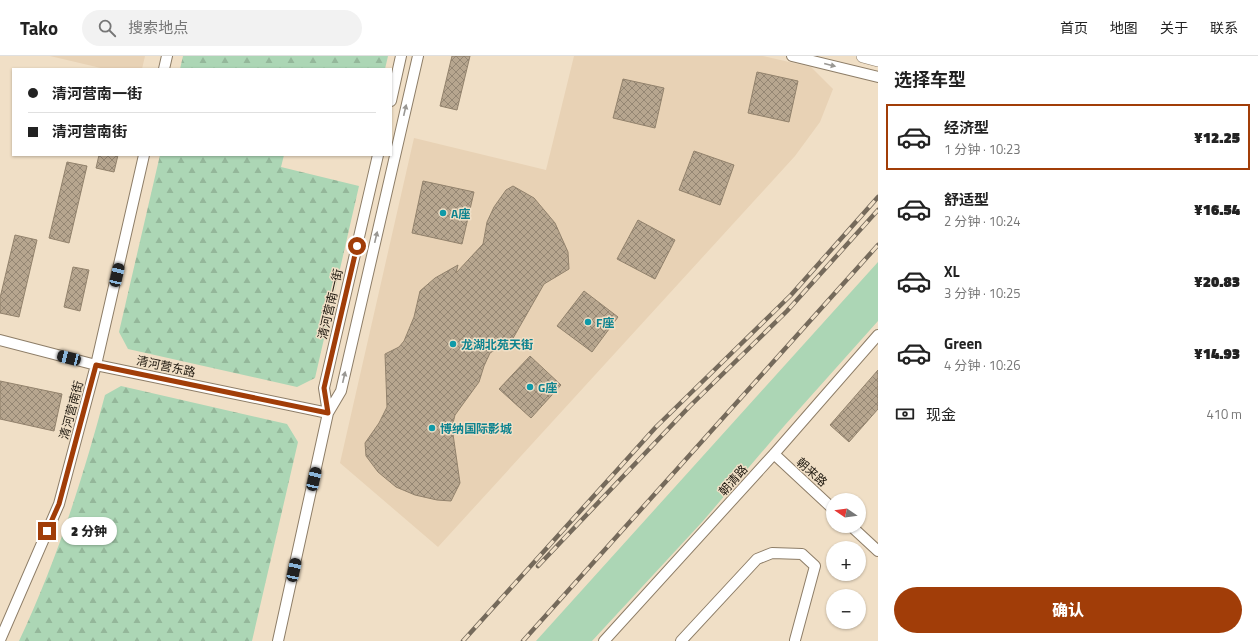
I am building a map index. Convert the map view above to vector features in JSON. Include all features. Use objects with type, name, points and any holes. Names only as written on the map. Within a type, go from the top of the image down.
[{"type":"main road","points":[[863,56],[878,60]]},
{"type":"street","points":[[164,68],[167,56]]},
{"type":"street","points":[[392,97],[402,56]]},
{"type":"street","name":"清河营南一街","points":[[278,641],[328,413],[341,391],[418,56]]},
{"type":"street","points":[[792,56],[878,77]]},
{"type":"street","name":"清河营南街","points":[[0,640],[59,504],[96,365],[144,156]]},
{"type":"street","name":"清河营南一街","points":[[328,413],[324,388],[378,156]]},
{"type":"street","name":"朝清路","points":[[604,641],[774,454],[878,335]]},
{"type":"street","name":"清河营东路","points":[[0,340],[96,365],[328,413]]},
{"type":"street","name":"朝来路","points":[[774,454],[826,502]]},
{"type":"street","points":[[859,533],[878,551]]},
{"type":"street","points":[[681,641],[757,559],[772,553],[802,554],[815,566],[795,641]]},
{"type":"shaded area","points":[[50,56],[145,56],[142,68],[101,68]]},
{"type":"shaded area","points":[[574,56],[763,56],[811,67],[833,89],[820,122],[795,156],[438,547],[340,463],[414,138],[546,170]]},
{"type":"green space","points":[[183,56],[388,56],[385,68],[180,68]]},
{"type":"green space","points":[[160,156],[284,156],[281,167],[359,186],[315,378],[297,387],[128,349],[119,332]]},
{"type":"green space","points":[[878,262],[878,321],[785,425],[703,521],[592,641],[536,641]]},
{"type":"green space","points":[[121,386],[287,424],[298,442],[252,641],[19,641],[45,581],[68,520],[105,395]]},
{"type":"building","points":[[452,56],[470,56],[457,110],[440,106]]},
{"type":"building","points":[[757,72],[798,81],[789,122],[748,113]]},
{"type":"building","points":[[623,79],[664,88],[655,128],[613,118]]},
{"type":"building","points":[[694,151],[734,165],[720,205],[679,190]]},
{"type":"building","points":[[99,156],[118,156],[114,172],[96,168]]},
{"type":"building","points":[[67,162],[87,166],[69,243],[49,238]]},
{"type":"building","name":"A座","points":[[423,181],[474,192],[462,244],[412,233]]},
{"type":"building","name":"龙湖北苑天街","points":[[513,186],[534,198],[555,223],[568,252],[569,269],[544,284],[512,340],[490,353],[479,382],[455,415],[452,427],[460,483],[451,501],[437,500],[415,495],[396,487],[378,472],[366,456],[365,443],[379,423],[387,407],[385,354],[399,347],[404,341],[414,317],[420,291],[435,278],[458,265],[456,273],[483,244],[487,222],[494,207],[506,190]]},
{"type":"building","points":[[638,220],[675,240],[655,279],[617,259]]},
{"type":"building","points":[[15,235],[37,240],[19,317],[0,313],[0,298]]},
{"type":"building","points":[[73,267],[89,270],[80,311],[64,307]]},
{"type":"building","name":"F座","points":[[584,291],[618,317],[592,352],[557,326]]},
{"type":"building","name":"G座","points":[[530,356],[561,385],[531,418],[499,389]]},
{"type":"building","points":[[878,370],[878,409],[849,442],[830,425]]},
{"type":"building","points":[[0,381],[62,394],[54,431],[0,419]]},
{"type":"railway","points":[[463,641],[656,427],[791,295],[878,197]]},
{"type":"railway","points":[[538,566],[690,406],[787,311],[878,210]]},
{"type":"railway","points":[[523,641],[878,245]]},
{"type":"place","name":"A座","points":[[443,213]]},
{"type":"place","name":"F座","points":[[588,322]]},
{"type":"place","name":"龙湖北苑天街","points":[[453,344]]},
{"type":"place","name":"G座","points":[[530,387]]},
{"type":"place","name":"博纳国际影城","points":[[432,428]]},
{"type":"route","points":[[47,531],[59,504],[96,365],[328,413],[324,388],[357,246]]}]
